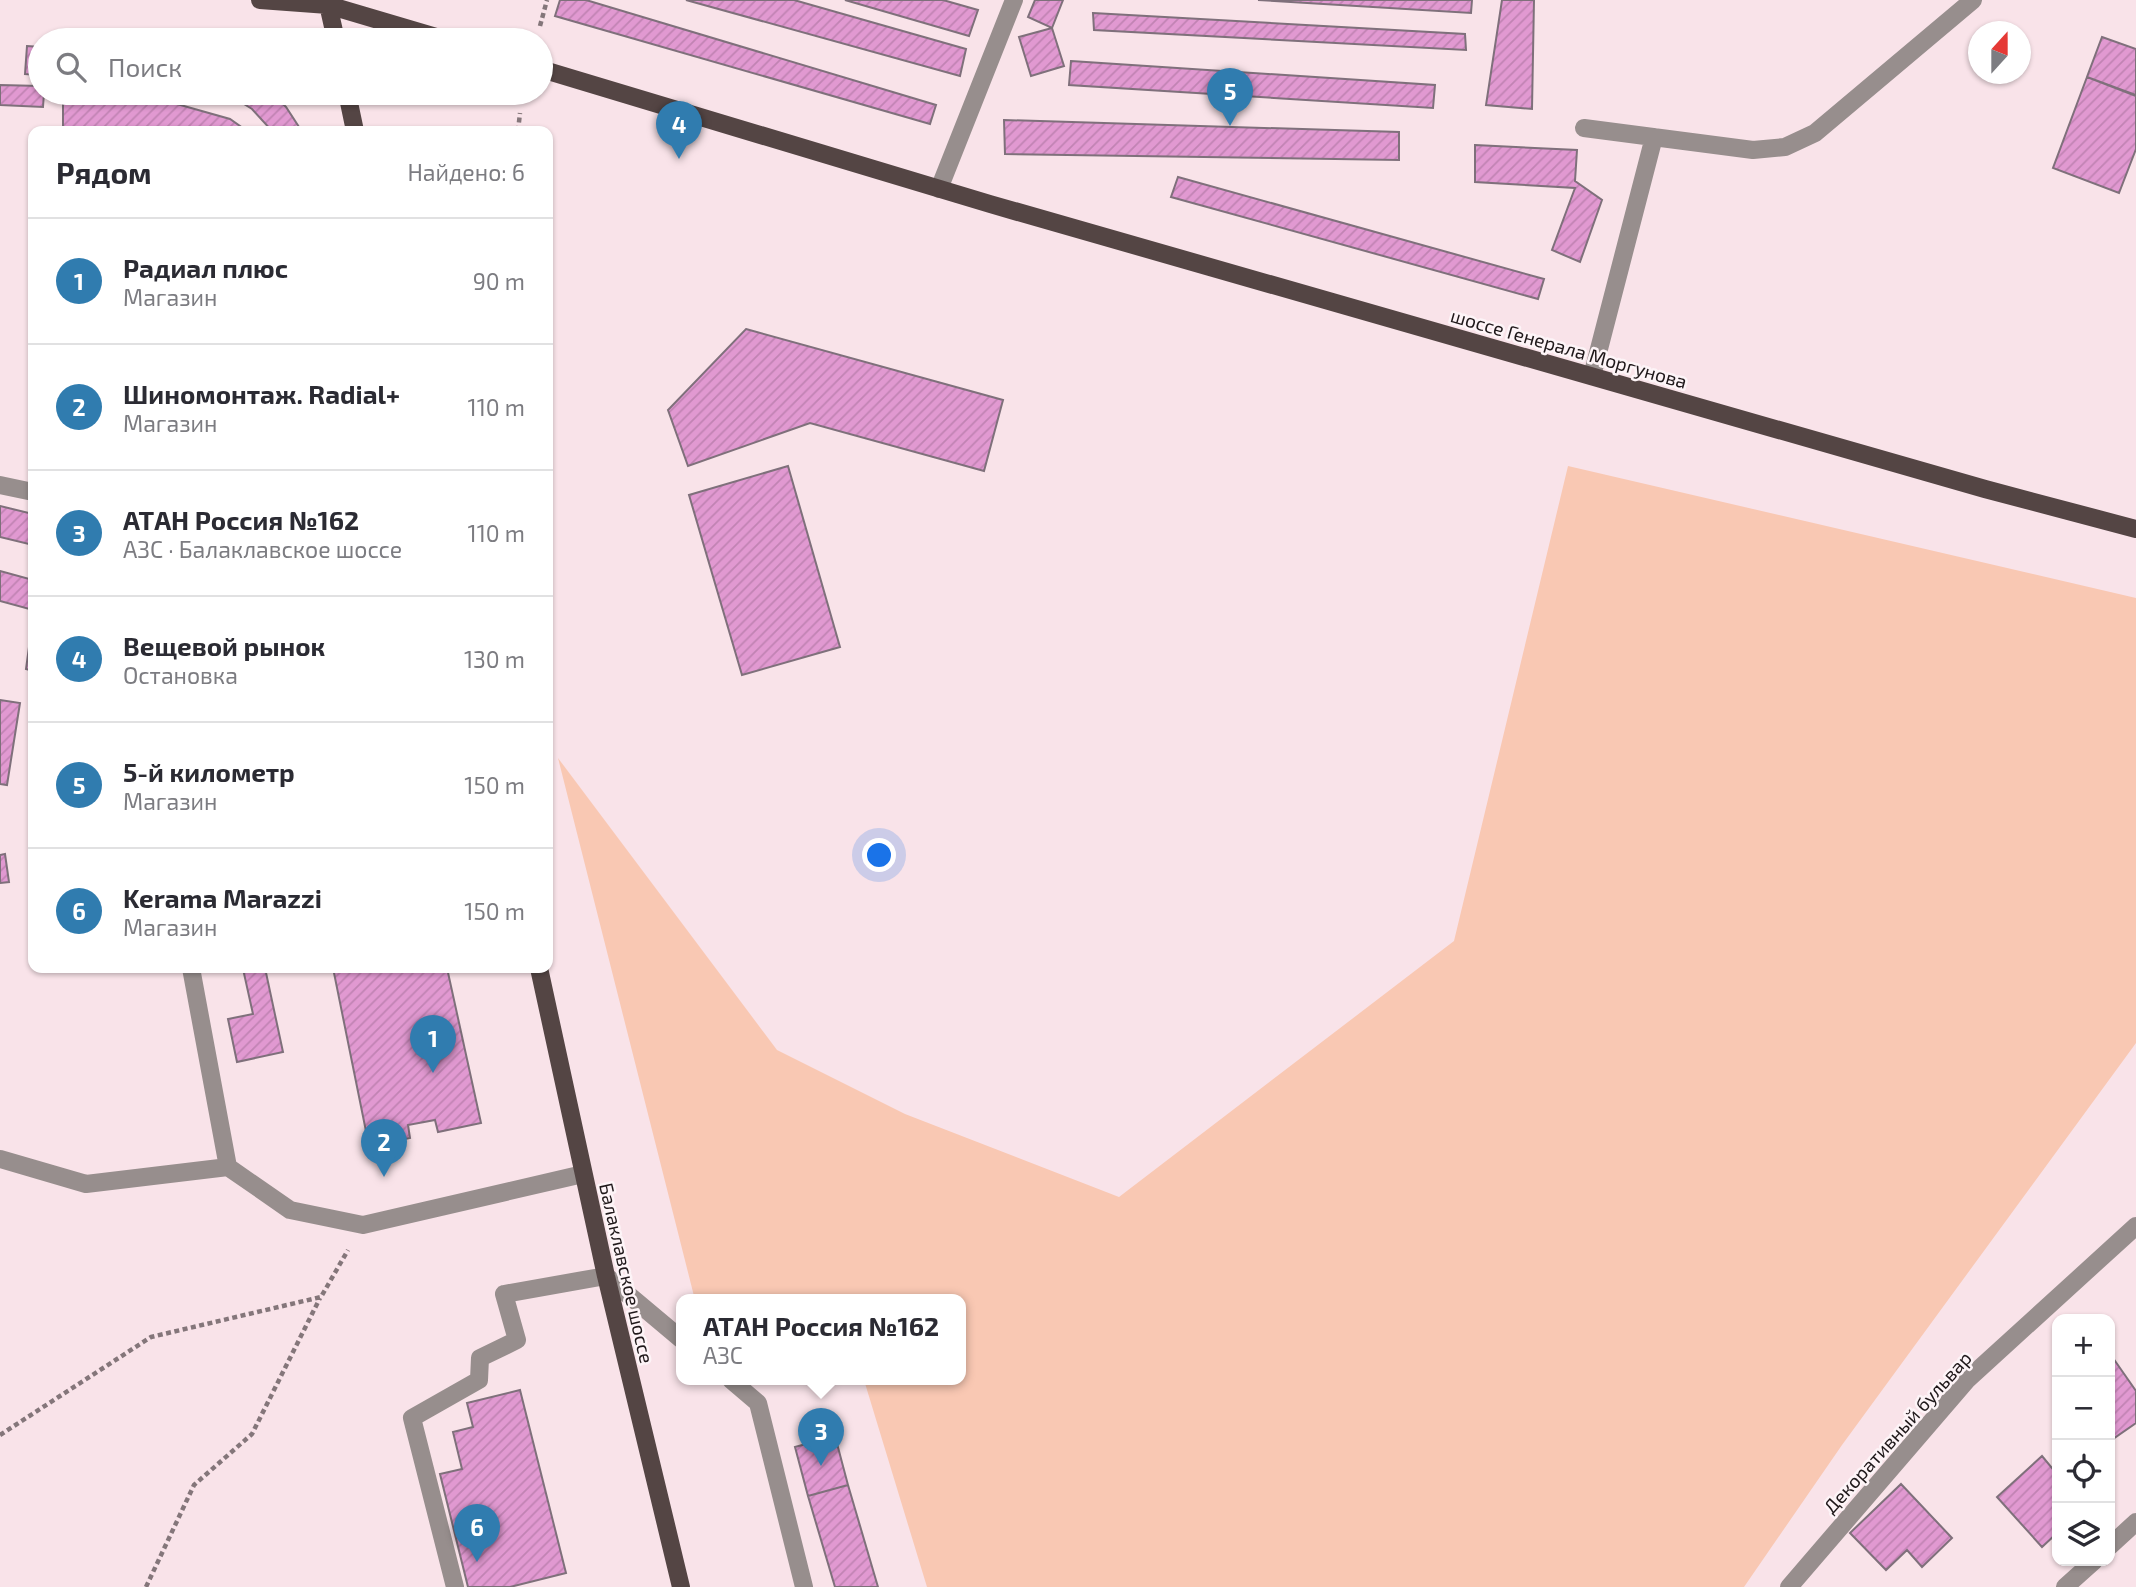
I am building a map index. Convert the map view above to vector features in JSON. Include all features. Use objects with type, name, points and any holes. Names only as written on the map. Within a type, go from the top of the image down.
[{"type":"main road","points":[[260,0],[328,3],[408,28]]},
{"type":"main road","points":[[328,3],[333,28]]},
{"type":"main road","name":"шоссе Генерала Моргунова","points":[[553,73],[990,204],[1985,489],[2136,529]]},
{"type":"main road","points":[[350,105],[354,126]]},
{"type":"main road","name":"Балаклавское шоссе","points":[[540,973],[606,1276],[681,1587]]},
{"type":"street","points":[[939,189],[1014,0]]},
{"type":"street","points":[[1584,128],[1754,150],[1785,147],[1815,133],[1973,0]]},
{"type":"street","points":[[1591,376],[1654,138]]},
{"type":"street","points":[[0,485],[28,491]]},
{"type":"street","points":[[192,973],[229,1167]]},
{"type":"street","points":[[0,1159],[86,1184],[229,1167],[290,1210],[363,1225],[583,1174]]},
{"type":"street","name":"Декоративный бульвар","points":[[1789,1587],[1968,1379],[2136,1226]]},
{"type":"street","points":[[455,1587],[412,1418],[479,1380],[480,1358],[517,1340],[503,1294],[606,1276],[676,1335]]},
{"type":"street","points":[[737,1385],[758,1403],[804,1587]]},
{"type":"street","points":[[2115,1541],[2136,1522]]},
{"type":"street","points":[[2065,1587],[2088,1566]]},
{"type":"path","points":[[540,26],[547,0]]},
{"type":"path","points":[[519,126],[520,113]]},
{"type":"path","points":[[146,1587],[194,1485],[252,1434],[321,1297],[363,1225]]},
{"type":"path","points":[[0,1436],[151,1337],[321,1297]]},
{"type":"shaded area","points":[[1568,466],[2136,598],[2136,1043],[1842,1445],[1744,1587],[927,1587],[866,1385],[966,1385],[966,1294],[693,1294],[558,758],[777,1050],[905,1114],[1119,1197],[1454,941]]},
{"type":"building","points":[[560,0],[586,0],[936,105],[930,124],[555,16]]},
{"type":"building","points":[[686,0],[794,0],[966,49],[960,76]]},
{"type":"building","points":[[845,0],[943,0],[978,10],[969,36]]},
{"type":"building","points":[[1035,0],[1063,0],[1052,28],[1028,17]]},
{"type":"building","points":[[1258,0],[1472,0],[1471,13]]},
{"type":"building","points":[[1502,0],[1534,0],[1532,109],[1486,105]]},
{"type":"building","points":[[1093,13],[1465,34],[1466,50],[1094,30]]},
{"type":"building","points":[[1052,28],[1064,66],[1031,76],[1019,37]]},
{"type":"building","points":[[2102,37],[2136,49],[2136,95],[2087,77]]},
{"type":"building","points":[[27,46],[28,46],[28,74],[25,74]]},
{"type":"building","points":[[1071,61],[1435,85],[1433,108],[1069,85]]},
{"type":"building","points":[[2087,77],[2136,96],[2136,149],[2119,193],[2053,168]]},
{"type":"building","points":[[0,85],[28,86],[28,105],[43,105],[43,107],[0,105]]},
{"type":"building","points":[[63,105],[181,105],[230,119],[240,126],[63,126]]},
{"type":"building","points":[[246,105],[284,105],[298,126],[267,126]]},
{"type":"building","points":[[1004,120],[1399,132],[1399,160],[1005,154]]},
{"type":"building","points":[[1475,145],[1577,150],[1575,181],[1602,200],[1580,262],[1552,250],[1575,188],[1475,182]]},
{"type":"building","points":[[1178,177],[1544,279],[1538,299],[1171,197]]},
{"type":"building","points":[[746,329],[1003,400],[984,471],[810,423],[688,466],[668,410]]},
{"type":"building","points":[[788,466],[840,647],[742,675],[689,495]]},
{"type":"building","points":[[0,506],[28,513],[28,544],[0,537]]},
{"type":"building","points":[[0,571],[28,579],[28,609],[0,601]]},
{"type":"building","points":[[0,700],[20,703],[7,785],[0,784]]},
{"type":"building","points":[[5,854],[9,882],[0,883],[0,855]]},
{"type":"building","points":[[244,973],[266,973],[283,1052],[237,1062],[228,1019],[253,1014]]},
{"type":"building","points":[[334,973],[448,973],[481,1123],[438,1132],[435,1120],[408,1125],[410,1138],[369,1146]]},
{"type":"building","points":[[2115,1361],[2136,1391],[2136,1423],[2115,1438]]},
{"type":"building","points":[[520,1390],[566,1573],[510,1587],[468,1587],[440,1474],[462,1469],[453,1432],[473,1427],[467,1403]]},
{"type":"building","points":[[835,1436],[848,1485],[808,1496],[795,1447]]},
{"type":"building","points":[[2042,1456],[2052,1468],[2052,1538],[2042,1547],[1997,1497]]},
{"type":"building","points":[[1901,1484],[1952,1538],[1922,1567],[1907,1550],[1886,1570],[1850,1533]]},
{"type":"building","points":[[848,1485],[878,1587],[835,1587],[808,1496]]},
{"type":"place","name":"5-й километр","points":[[1230,126]]},
{"type":"place","name":"Вещевой рынок","points":[[679,159]]},
{"type":"place","name":"Радиал плюс","points":[[433,1073]]},
{"type":"place","name":"Шиномонтаж. Radial+","points":[[384,1177]]},
{"type":"place","name":"АТАН Россия №162","points":[[821,1466]]},
{"type":"place","name":"Kerama Marazzi","points":[[477,1562]]}]
